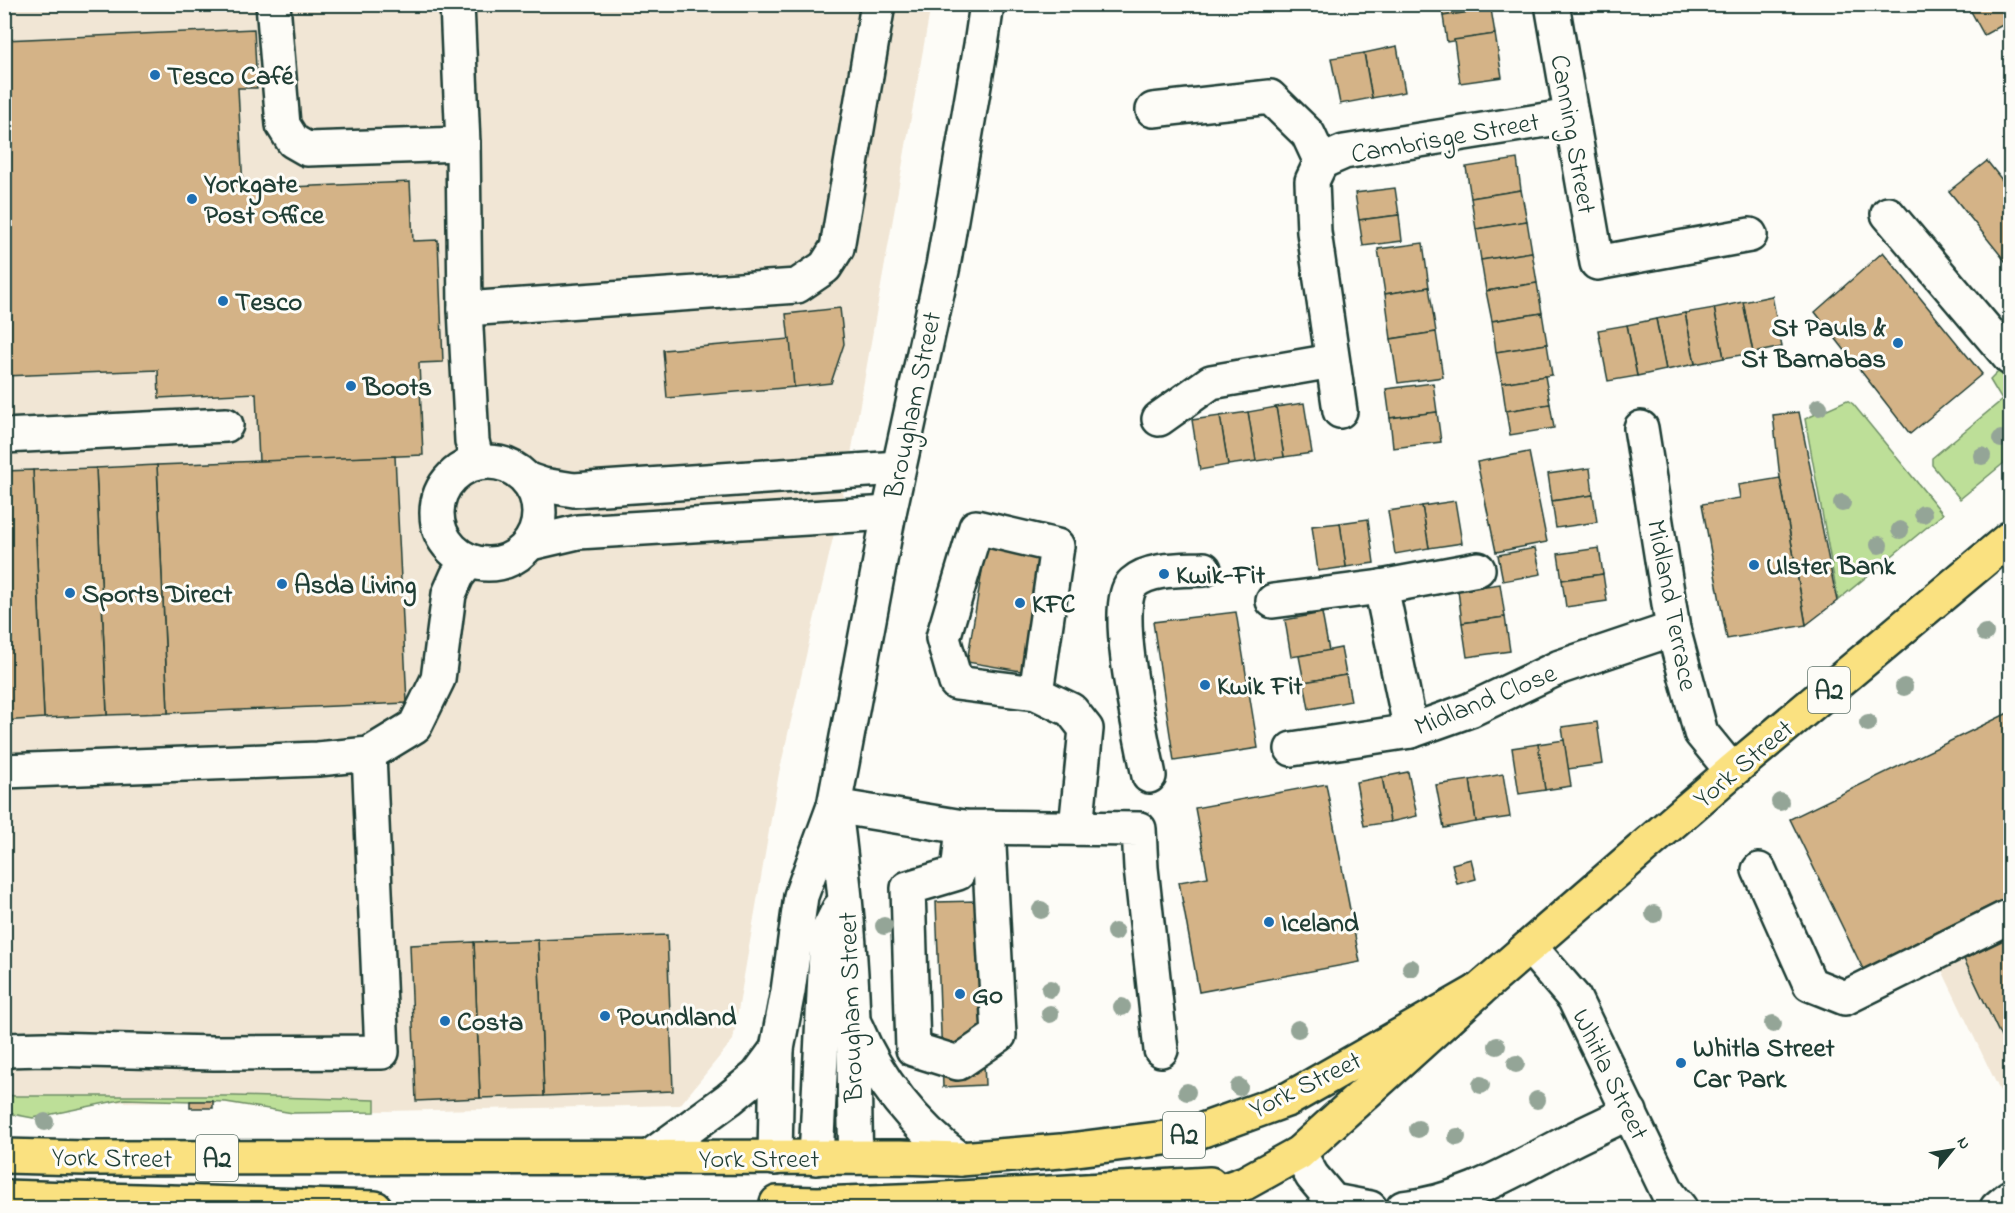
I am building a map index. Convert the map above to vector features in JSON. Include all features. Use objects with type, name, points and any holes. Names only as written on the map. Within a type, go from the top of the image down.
[{"type":"main road","name":"York Street","points":[[1173,1209],[1245,1183],[1299,1153],[1478,990],[1732,771],[2010,538]]},
{"type":"main road","name":"York Street","points":[[4,1155],[97,1158],[856,1157],[960,1159],[1061,1151],[1189,1134],[1289,1099],[1478,990]]},
{"type":"main road","name":"Brougham Street","points":[[856,1157],[858,1205]]},
{"type":"main road","name":"Brougham Street","points":[[775,1158],[777,1206]]},
{"type":"main road","points":[[816,1158],[818,1206]]},
{"type":"main road","points":[[777,1206],[858,1205],[1245,1183]]},
{"type":"main road","name":"York Street","points":[[4,1197],[375,1209]]},
{"type":"street","points":[[273,4],[283,125],[293,141],[307,149],[463,144]]},
{"type":"street","points":[[457,4],[463,144],[465,309],[472,441],[477,463]]},
{"type":"street","points":[[465,309],[797,286],[825,267],[837,248],[878,4]]},
{"type":"street","name":"Brougham Street","points":[[775,1158],[777,1049],[788,991],[801,897],[834,806],[898,468],[943,267],[987,4]]},
{"type":"street","name":"Canning Street","points":[[1552,4],[1597,263],[1750,235]]},
{"type":"street","points":[[1153,110],[1270,97],[1308,134],[1321,162],[1312,181],[1314,221],[1340,411]]},
{"type":"street","name":"Cambrisge Street","points":[[1321,162],[1344,152],[1571,116]]},
{"type":"street","points":[[1888,214],[2010,358]]},
{"type":"street","points":[[1159,419],[1211,382],[1332,361]]},
{"type":"street","points":[[4,436],[226,424]]},
{"type":"street","name":"Midland Terrace","points":[[1641,428],[1673,629],[1701,733],[1732,771]]},
{"type":"street","points":[[477,463],[499,463],[515,469],[528,480],[536,494],[540,510],[538,528],[531,543],[518,555],[503,563],[486,565],[469,561],[454,552],[443,539],[437,523],[437,506],[442,489],[452,476],[466,466],[477,463]]},
{"type":"street","points":[[528,480],[574,490],[898,468]]},
{"type":"street","points":[[531,543],[578,532],[889,513]]},
{"type":"street","points":[[1036,693],[1057,546],[976,527],[944,638],[956,683],[1036,693],[1071,710],[1086,729],[1076,828]]},
{"type":"street","points":[[4,771],[318,759],[369,753],[415,726],[424,709],[438,679],[448,594],[469,561]]},
{"type":"street","points":[[1149,776],[1124,632],[1124,601],[1132,584],[1156,572],[1204,569]]},
{"type":"street","points":[[1273,601],[1381,587],[1478,569]]},
{"type":"street","points":[[1381,587],[1411,731]]},
{"type":"street","name":"Midland Close","points":[[1292,749],[1411,731],[1470,710],[1560,667],[1673,629]]},
{"type":"street","points":[[1086,729],[1138,718]]},
{"type":"street","points":[[4,1050],[382,1052],[369,753]]},
{"type":"street","points":[[834,806],[975,827],[1139,830],[1161,1050]]},
{"type":"street","name":"Brougham Street","points":[[834,806],[846,894],[853,1019],[856,1157]]},
{"type":"street","points":[[975,827],[999,1035],[958,1063],[913,1049],[908,888],[958,873],[975,827]]},
{"type":"street","points":[[1759,870],[1810,984],[1845,998],[2010,916]]},
{"type":"street","points":[[816,1158],[827,933],[846,894]]},
{"type":"street","name":"Whitla Street","points":[[1530,947],[1574,998],[1668,1193],[1680,1209]]},
{"type":"street","points":[[853,1019],[873,1062],[915,1121],[939,1144],[960,1159]]},
{"type":"street","points":[[648,1158],[757,1076],[777,1049]]},
{"type":"street","points":[[1404,1209],[1430,1206],[1492,1182],[1630,1112]]},
{"type":"street","points":[[1299,1153],[1312,1176],[1333,1201],[1370,1209]]},
{"type":"street","points":[[1997,1209],[2010,1197]]},
{"type":"shaded area","points":[[4,5],[931,5],[847,477],[779,773],[733,1040],[680,1105],[290,1113],[213,1101],[5,1103]]},
{"type":"shaded area","points":[[2010,928],[2010,1112],[1939,964]]},
{"type":"green space","points":[[1999,371],[2010,385],[2010,458],[1960,499],[1932,465],[1932,458],[2002,400],[1990,380]]},
{"type":"green space","points":[[1847,400],[1853,404],[1943,514],[1838,600],[1805,419]]},
{"type":"green space","points":[[4,1094],[14,1096],[234,1096],[375,1100],[375,1112],[293,1113],[226,1102],[125,1099],[33,1118],[7,1113]]},
{"type":"building","points":[[1441,4],[1491,4],[1491,9],[1443,16]]},
{"type":"building","points":[[1967,4],[2010,4],[2010,21],[1984,35]]},
{"type":"building","points":[[1491,9],[1495,34],[1447,42],[1443,16]]},
{"type":"building","name":"Tesco","points":[[254,29],[257,88],[238,88],[243,189],[410,182],[413,241],[438,240],[443,362],[419,363],[423,455],[259,462],[256,393],[159,398],[158,370],[4,376],[4,40]]},
{"type":"building","points":[[1495,34],[1502,77],[1460,83],[1454,40]]},
{"type":"building","points":[[1397,46],[1405,92],[1372,98],[1364,53]]},
{"type":"building","points":[[1364,53],[1372,98],[1340,104],[1331,58]]},
{"type":"building","points":[[1517,159],[1521,190],[1471,198],[1466,167]]},
{"type":"building","points":[[1987,161],[2010,190],[2010,267],[1949,191]]},
{"type":"building","points":[[1395,188],[1399,215],[1359,220],[1355,193]]},
{"type":"building","points":[[1521,190],[1527,221],[1476,229],[1471,198]]},
{"type":"building","points":[[1399,215],[1402,241],[1363,246],[1359,220]]},
{"type":"building","points":[[1527,221],[1532,252],[1481,260],[1476,229]]},
{"type":"building","points":[[1423,243],[1429,287],[1385,294],[1378,249]]},
{"type":"building","points":[[1532,252],[1537,283],[1486,291],[1481,260]]},
{"type":"building","name":"St Pauls & St Barnabas","points":[[1883,252],[1982,374],[1910,434],[1815,312]]},
{"type":"building","points":[[1537,283],[1542,313],[1492,321],[1486,291]]},
{"type":"building","points":[[1429,287],[1436,332],[1391,339],[1385,294]]},
{"type":"building","points":[[1772,296],[1782,347],[1753,353],[1743,302]]},
{"type":"building","points":[[1743,302],[1753,353],[1724,358],[1714,308]]},
{"type":"building","points":[[840,308],[844,344],[831,383],[794,387],[786,314]]},
{"type":"building","points":[[1714,308],[1724,358],[1695,364],[1685,313]]},
{"type":"building","points":[[1542,313],[1547,344],[1496,352],[1492,321]]},
{"type":"building","points":[[1685,313],[1695,364],[1666,370],[1656,319]]},
{"type":"building","points":[[1656,319],[1666,370],[1637,376],[1627,325]]},
{"type":"building","points":[[1627,325],[1637,376],[1608,381],[1598,330]]},
{"type":"building","points":[[1436,332],[1443,377],[1398,383],[1391,339]]},
{"type":"building","points":[[790,339],[794,387],[667,398],[663,350]]},
{"type":"building","points":[[1547,344],[1552,375],[1502,383],[1496,352]]},
{"type":"building","points":[[1545,376],[1550,404],[1506,411],[1502,383]]},
{"type":"building","points":[[1433,383],[1437,412],[1390,418],[1386,389]]},
{"type":"building","points":[[1304,403],[1312,453],[1284,457],[1276,407]]},
{"type":"building","points":[[1550,404],[1554,428],[1510,435],[1506,411]]},
{"type":"building","points":[[1276,407],[1284,457],[1256,461],[1248,412]]},
{"type":"building","points":[[1248,412],[1256,461],[1228,465],[1220,416]]},
{"type":"building","points":[[1437,412],[1441,442],[1393,448],[1390,418]]},
{"type":"building","points":[[1799,412],[1837,601],[1806,625],[1780,478],[1773,415]]},
{"type":"building","points":[[1220,416],[1228,465],[1200,470],[1192,420]]},
{"type":"building","points":[[1529,452],[1547,542],[1496,552],[1477,462]]},
{"type":"building","name":"Asda Living","points":[[395,456],[407,703],[168,713],[157,465]]},
{"type":"building","points":[[157,465],[168,713],[107,715],[96,468]]},
{"type":"building","name":"Sports Direct","points":[[96,468],[107,715],[44,718],[33,470]]},
{"type":"building","points":[[1590,468],[1593,495],[1552,501],[1548,474]]},
{"type":"building","points":[[33,470],[44,718],[4,721],[4,471]]},
{"type":"building","name":"Ulster Bank","points":[[1780,478],[1806,625],[1727,639],[1702,504],[1740,498],[1738,485]]},
{"type":"building","points":[[1593,495],[1597,522],[1556,528],[1552,501]]},
{"type":"building","points":[[1455,501],[1462,543],[1429,548],[1422,506]]},
{"type":"building","points":[[1422,506],[1429,548],[1395,554],[1388,511]]},
{"type":"building","points":[[1368,519],[1374,563],[1346,567],[1340,523]]},
{"type":"building","points":[[1340,523],[1346,567],[1318,571],[1312,526]]},
{"type":"building","name":"KFC","points":[[986,547],[1045,556],[1027,672],[967,662]]},
{"type":"building","points":[[1535,548],[1541,574],[1503,581],[1498,555]]},
{"type":"building","points":[[1599,548],[1603,574],[1562,580],[1558,554]]},
{"type":"building","points":[[1603,574],[1607,601],[1566,607],[1562,580]]},
{"type":"building","points":[[1500,584],[1505,617],[1462,623],[1458,590]]},
{"type":"building","name":"Kwik Fit","points":[[1236,612],[1258,748],[1174,761],[1153,622]]},
{"type":"building","points":[[1322,613],[1329,651],[1291,657],[1285,620]]},
{"type":"building","points":[[1505,617],[1510,651],[1467,657],[1462,623]]},
{"type":"building","points":[[1341,648],[1346,675],[1304,682],[1299,656]]},
{"type":"building","points":[[1346,675],[1351,701],[1309,709],[1304,682]]},
{"type":"building","points":[[2010,712],[2010,896],[1863,969],[1790,819]]},
{"type":"building","points":[[1597,722],[1603,764],[1568,769],[1562,727]]},
{"type":"building","points":[[1564,740],[1571,786],[1545,790],[1538,744]]},
{"type":"building","points":[[1538,744],[1545,790],[1519,794],[1512,748]]},
{"type":"building","points":[[1408,772],[1417,816],[1390,822],[1382,777]]},
{"type":"building","points":[[1503,774],[1510,817],[1476,822],[1470,780]]},
{"type":"building","points":[[1382,777],[1390,822],[1364,826],[1356,782]]},
{"type":"building","points":[[1470,780],[1476,822],[1444,828],[1436,785]]},
{"type":"building","name":"Iceland","points":[[1326,784],[1360,962],[1199,992],[1179,882],[1208,877],[1195,808]]},
{"type":"building","points":[[1471,859],[1476,879],[1457,884],[1452,864]]},
{"type":"building","name":"Go","points":[[977,901],[985,1085],[943,1087],[936,902]]},
{"type":"building","name":"Poundland","points":[[667,935],[673,1091],[544,1096],[538,940]]},
{"type":"building","points":[[2010,937],[2010,1033],[2001,1037],[1964,959]]},
{"type":"building","points":[[538,940],[544,1096],[480,1098],[474,942]]},
{"type":"building","name":"Costa","points":[[474,942],[480,1098],[416,1101],[410,945]]},
{"type":"building","points":[[190,1101],[213,1101],[213,1108],[190,1108]]},
{"type":"place","name":"Tesco Café","points":[[155,75]]},
{"type":"place","name":"Yorkgate Post Office","points":[[192,199]]},
{"type":"place","name":"Tesco","points":[[223,301]]},
{"type":"place","name":"St Pauls & St Barnabas","points":[[1898,343]]},
{"type":"place","name":"Boots","points":[[351,386]]},
{"type":"place","name":"Ulster Bank","points":[[1754,565]]},
{"type":"place","name":"Kwik-Fit","points":[[1164,574]]},
{"type":"place","name":"Asda Living","points":[[282,584]]},
{"type":"place","name":"Sports Direct","points":[[70,593]]},
{"type":"place","name":"KFC","points":[[1020,603]]},
{"type":"place","name":"Kwik Fit","points":[[1205,685]]},
{"type":"place","name":"Iceland","points":[[1269,922]]},
{"type":"place","name":"Go","points":[[960,994]]},
{"type":"place","name":"Poundland","points":[[605,1016]]},
{"type":"place","name":"Costa","points":[[445,1021]]},
{"type":"place","name":"Whitla Street Car Park","points":[[1681,1063]]}]
